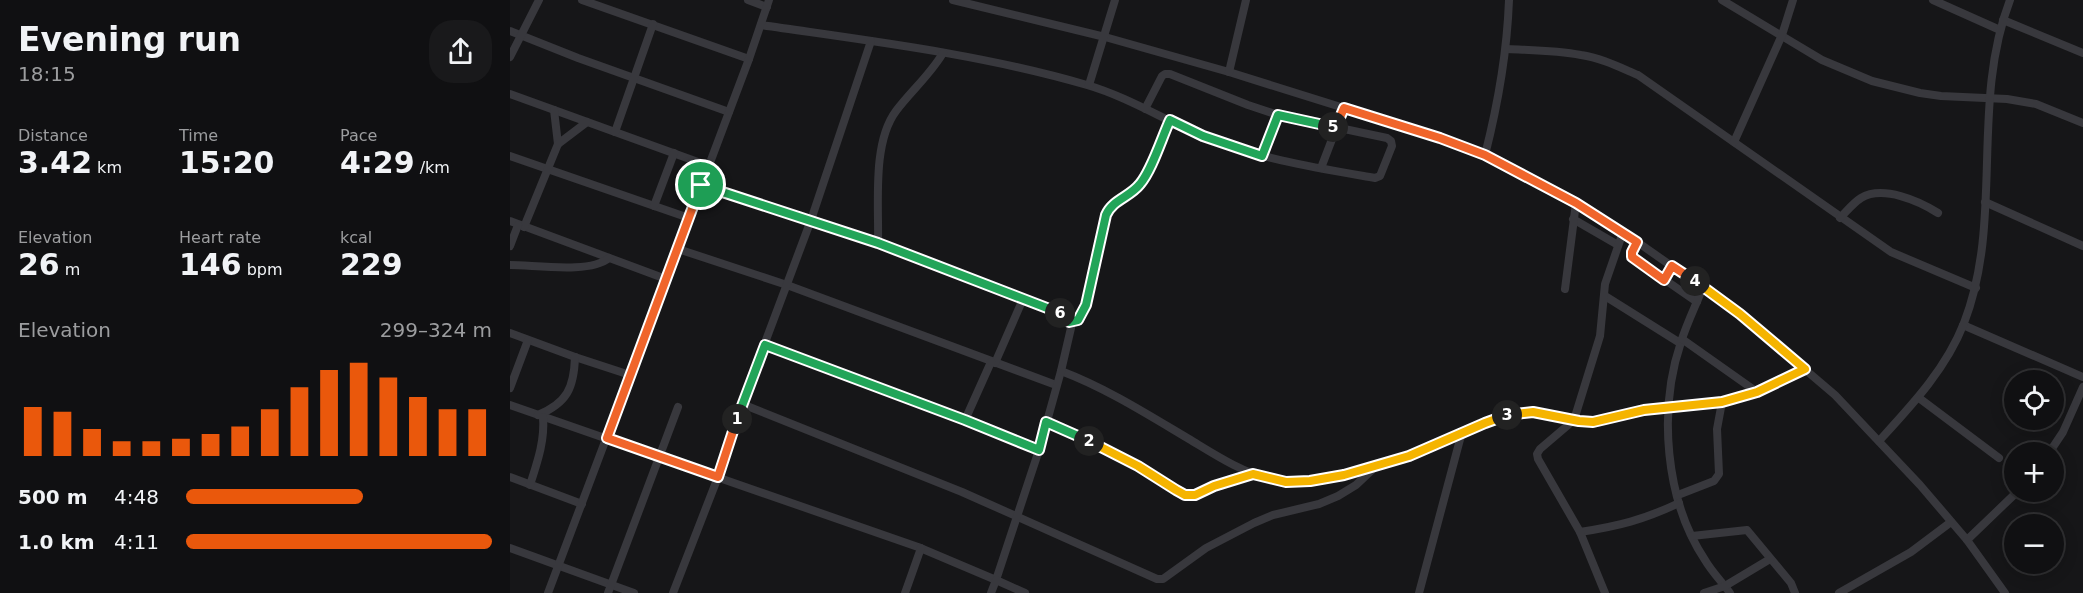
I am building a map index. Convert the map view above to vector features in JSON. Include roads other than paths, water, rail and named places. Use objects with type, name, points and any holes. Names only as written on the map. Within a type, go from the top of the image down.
[{"type":"street","points":[[510,57],[539,0]]},
{"type":"street","points":[[548,593],[761,25],[768,3],[748,0]]},
{"type":"street","points":[[952,0],[1229,72],[1440,138],[1485,155],[1576,203],[1623,232],[1740,314],[1835,395],[1952,522],[2005,592],[2015,593]]},
{"type":"street","points":[[1089,86],[1115,0]]},
{"type":"street","points":[[1229,72],[1246,0]]},
{"type":"street","points":[[1485,155],[1497,104],[1506,49],[1509,0]]},
{"type":"street","points":[[1722,0],[1822,60],[1872,81],[1920,93],[2036,104],[2083,123]]},
{"type":"street","points":[[1734,142],[1782,35],[1793,0]]},
{"type":"street","points":[[1933,0],[2000,30]]},
{"type":"street","points":[[1879,441],[1919,399],[1939,370],[1963,325],[1976,288],[1982,254],[1989,98],[1993,63],[2000,30],[2010,0]]},
{"type":"street","points":[[587,1],[749,59]]},
{"type":"street","points":[[2003,20],[2083,53]]},
{"type":"street","points":[[615,132],[653,24]]},
{"type":"street","points":[[761,25],[871,41],[1020,68],[1089,86],[1146,108],[1203,136],[1262,156],[1321,168],[1375,178],[1382,174],[1392,146],[1387,138],[1278,115],[1165,74],[1146,108]]},
{"type":"street","points":[[510,31],[521,37],[729,112]]},
{"type":"street","points":[[673,593],[718,477],[742,404],[811,220],[871,41]]},
{"type":"street","points":[[1506,49],[1582,55],[1638,75],[1840,218],[1902,258],[1976,288]]},
{"type":"street","points":[[878,243],[880,153],[884,135],[896,111],[935,67],[943,53]]},
{"type":"street","points":[[510,94],[709,166]]},
{"type":"street","points":[[1321,168],[1344,108]]},
{"type":"street","points":[[510,246],[517,224],[548,169],[558,144],[554,110]]},
{"type":"street","points":[[1262,156],[1278,115]]},
{"type":"street","points":[[1069,322],[1078,320],[1086,305],[1108,209],[1134,191],[1144,180],[1170,120]]},
{"type":"street","points":[[558,144],[587,122]]},
{"type":"street","points":[[654,206],[674,153]]},
{"type":"street","points":[[510,156],[689,218]]},
{"type":"street","points":[[701,185],[878,243],[1066,317],[1070,334],[1061,371],[1039,450],[991,593]]},
{"type":"street","points":[[1840,218],[1861,198],[1878,194],[1917,200],[1938,213]]},
{"type":"street","points":[[1985,202],[2083,246]]},
{"type":"street","points":[[1565,289],[1576,203]]},
{"type":"street","points":[[1573,219],[1618,246]]},
{"type":"street","points":[[517,224],[666,279]]},
{"type":"street","points":[[1605,593],[1580,532],[1538,459],[1538,454],[1540,449],[1574,420],[1600,336],[1605,284],[1623,232]]},
{"type":"street","points":[[1637,242],[1632,257],[1697,302]]},
{"type":"street","points":[[678,249],[787,285],[1056,385]]},
{"type":"street","points":[[510,266],[571,268],[602,262],[609,258]]},
{"type":"street","points":[[1664,280],[1672,266]]},
{"type":"street","points":[[1703,287],[1681,341],[1671,381],[1668,435],[1679,499],[1692,536],[1705,560],[1730,593]]},
{"type":"street","points":[[1605,296],[1681,341],[1757,392]]},
{"type":"street","points":[[965,420],[1023,299]]},
{"type":"street","points":[[1963,325],[2083,377]]},
{"type":"street","points":[[510,333],[630,375]]},
{"type":"street","points":[[510,388],[528,340]]},
{"type":"street","points":[[765,345],[1039,450]]},
{"type":"street","points":[[541,416],[563,399],[572,384],[574,357]]},
{"type":"street","points":[[1061,371],[1085,380],[1134,405],[1209,451],[1253,474],[1286,482],[1310,481],[1344,475],[1409,456],[1462,432],[1516,412],[1533,412],[1593,422],[1644,410],[1722,402],[1757,392],[1805,369]]},
{"type":"street","points":[[2056,442],[2083,387]]},
{"type":"street","points":[[1919,399],[1999,458]]},
{"type":"street","points":[[1580,532],[1618,526],[1650,516],[1714,481],[1719,474],[1717,429],[1722,402]]},
{"type":"street","points":[[742,404],[963,492],[1157,579],[1163,579],[1206,548],[1273,515],[1319,504],[1338,496],[1356,485],[1375,466]]},
{"type":"street","points":[[510,405],[921,548],[1025,593]]},
{"type":"street","points":[[610,589],[678,407]]},
{"type":"street","points":[[530,485],[541,450],[544,429],[541,416]]},
{"type":"street","points":[[1046,422],[1130,461],[1185,495],[1195,495],[1214,486],[1253,474]]},
{"type":"street","points":[[1419,593],[1462,432]]},
{"type":"street","points":[[510,477],[582,504]]},
{"type":"street","points":[[1967,540],[2007,502]]},
{"type":"street","points":[[1839,593],[1911,552],[1952,522]]},
{"type":"street","points":[[1692,536],[1747,530],[1751,532],[1770,560],[1791,583],[1795,593]]},
{"type":"street","points":[[510,548],[610,589],[634,593]]},
{"type":"street","points":[[905,593],[921,548]]},
{"type":"street","points":[[1704,593],[1725,586],[1770,560]]}]
